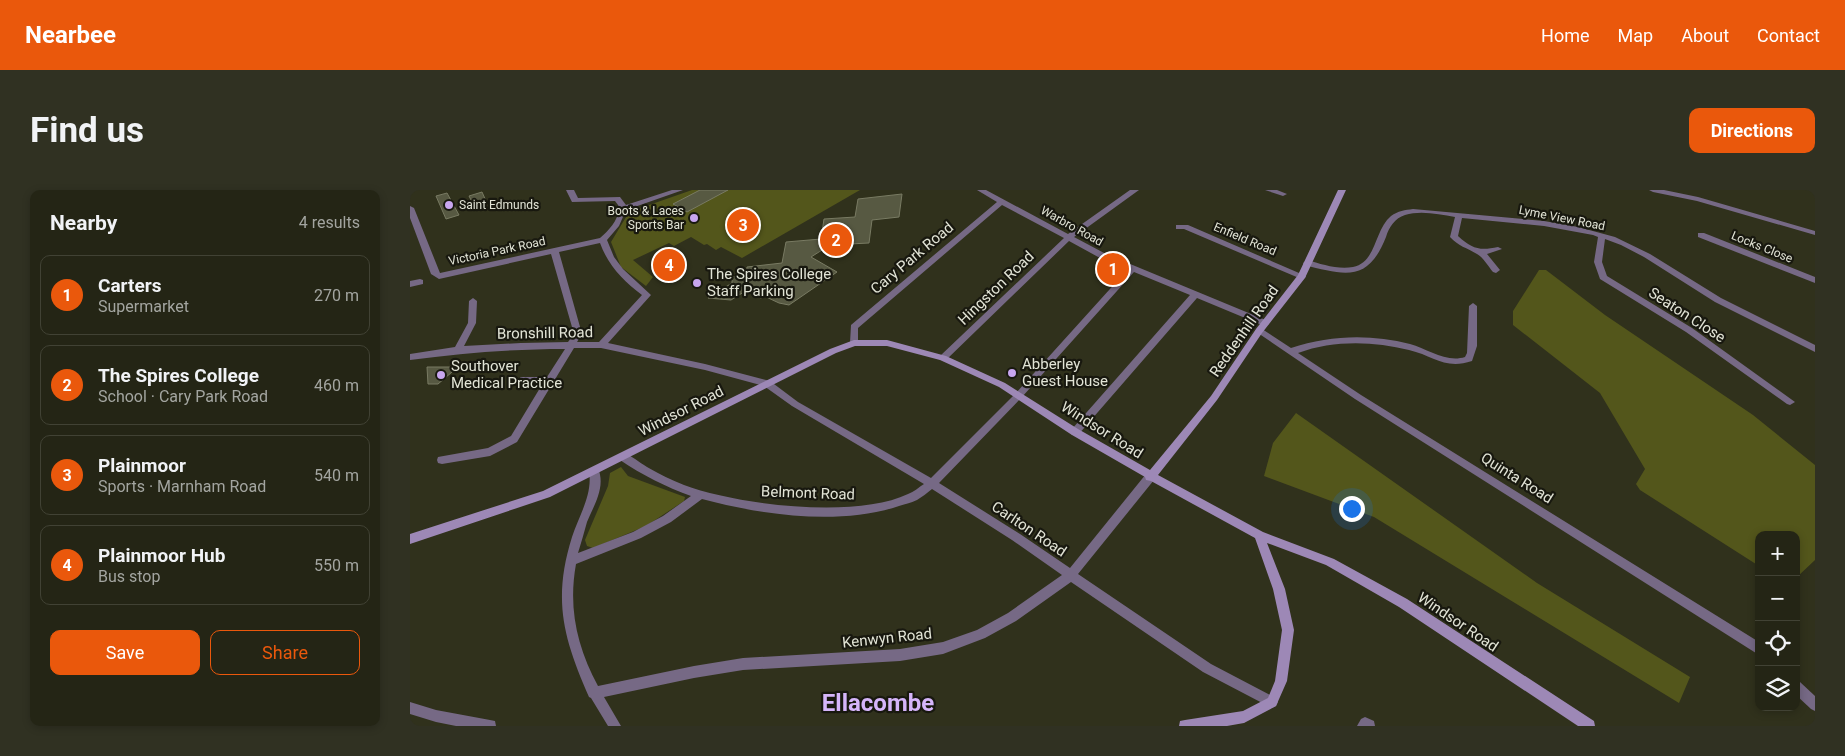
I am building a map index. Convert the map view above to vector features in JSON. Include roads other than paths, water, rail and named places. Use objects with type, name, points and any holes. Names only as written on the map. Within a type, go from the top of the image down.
[{"type":"street","points":[[570,190],[575,200],[617,198],[623,209]]},
{"type":"street","points":[[601,345],[647,294],[619,271],[606,250],[603,240],[617,222],[623,209],[679,190]]},
{"type":"street","name":"Warbro Road","points":[[981,190],[994,193],[1002,201],[1103,256],[1196,294],[1262,327]]},
{"type":"street","name":"Hingston Road","points":[[943,358],[1068,238],[1135,190]]},
{"type":"street","points":[[1269,190],[1283,194]]},
{"type":"street","name":"Reddenhill Road","points":[[1150,477],[1214,398],[1262,327],[1302,276],[1342,190]]},
{"type":"street","points":[[1653,190],[1698,199],[1815,233]]},
{"type":"street","name":"Cary Park Road","points":[[854,343],[854,327],[1002,201]]},
{"type":"street","name":"Victoria Park Road","points":[[410,208],[435,274],[439,276],[603,240]]},
{"type":"street","name":"Lyme View Road","points":[[1307,263],[1344,270],[1363,266],[1373,256],[1388,223],[1394,217],[1414,211],[1535,222],[1602,236],[1621,243],[1724,304],[1815,348]]},
{"type":"street","points":[[1459,215],[1454,238],[1474,247],[1482,253],[1496,270]]},
{"type":"street","name":"Enfield Road","points":[[1179,226],[1302,276]]},
{"type":"street","name":"Locks Close","points":[[1701,235],[1815,280]]},
{"type":"street","name":"Seaton Close","points":[[1602,236],[1598,262],[1603,277],[1689,330],[1790,402]]},
{"type":"street","points":[[1482,253],[1498,249]]},
{"type":"street","points":[[442,460],[490,452],[514,439],[578,334],[554,250]]},
{"type":"street","name":"Belmont Road","points":[[624,457],[643,471],[700,495],[759,508],[847,512],[903,502],[927,490],[1019,395],[1133,268]]},
{"type":"street","points":[[410,284],[420,282]]},
{"type":"street","points":[[1075,432],[1196,294]]},
{"type":"street","points":[[458,350],[472,323],[473,301]]},
{"type":"street","points":[[1290,352],[1310,344],[1360,341],[1410,347],[1442,360],[1465,361],[1468,359],[1471,351],[1470,319],[1474,306]]},
{"type":"street","name":"Quinta Road","points":[[1262,327],[1290,352],[1358,397],[1755,646]]},
{"type":"street","name":"Windsor Road","points":[[410,539],[546,494],[624,457],[767,383],[854,343],[887,343],[943,358],[1019,395],[1075,432],[1150,477],[1259,534],[1330,562],[1403,603],[1589,726]]},
{"type":"street","name":"Bronshill Road","points":[[410,357],[458,350],[572,344],[601,345],[705,367],[767,383]]},
{"type":"street","points":[[524,379],[551,380]]},
{"type":"street","name":"Carlton Road","points":[[767,383],[818,418],[932,484],[1016,537],[1174,648],[1207,668],[1272,702]]},
{"type":"street","points":[[594,471],[597,483],[596,491],[581,525],[571,561],[566,581],[566,607],[573,648],[593,693],[615,726]]},
{"type":"street","name":"Kenwyn Road","points":[[593,693],[743,664],[900,655],[943,648],[981,634],[1012,618],[1070,576],[1150,477]]},
{"type":"street","points":[[571,561],[637,536],[667,520],[700,495]]},
{"type":"street","points":[[1185,726],[1244,717],[1272,702],[1281,681],[1288,630],[1279,589],[1259,534]]},
{"type":"street","points":[[1800,690],[1815,704]]},
{"type":"street","points":[[410,708],[490,726]]},
{"type":"place","name":"Saint Edmunds","points":[[449,205]]},
{"type":"place","name":"Boots & Laces Sports Bar","points":[[694,218]]},
{"type":"place","name":"Plainmoor","points":[[743,225]]},
{"type":"place","name":"The Spires College","points":[[836,240]]},
{"type":"place","name":"Plainmoor Hub","points":[[669,265]]},
{"type":"place","name":"Carters","points":[[1113,269]]},
{"type":"place","name":"The Spires College Staff Parking","points":[[697,283]]},
{"type":"place","name":"Abberley Guest House","points":[[1012,373]]},
{"type":"place","name":"Southover Medical Practice","points":[[441,375]]},
{"type":"district","name":"Ellacombe","points":[[878,703]]}]
